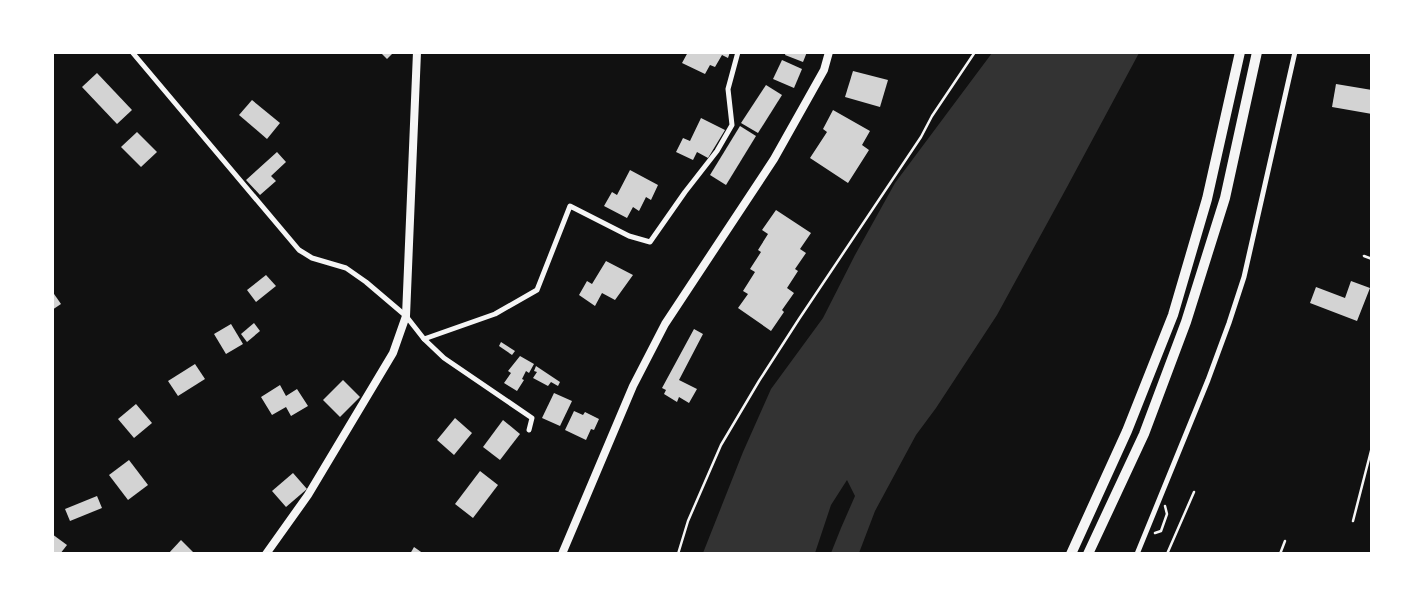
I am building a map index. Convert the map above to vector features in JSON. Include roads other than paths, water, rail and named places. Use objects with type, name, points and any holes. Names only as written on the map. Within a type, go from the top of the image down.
[{"type":"highway","points":[[1071,554],[1127,431],[1173,315],[1207,199],[1240,52]]},
{"type":"highway","points":[[1088,554],[1144,434],[1186,322],[1225,198],[1257,52]]},
{"type":"main road","points":[[266,554],[308,495],[393,353],[406,316],[417,52]]},
{"type":"main road","points":[[562,554],[634,386],[665,324],[774,159],[824,69],[829,52]]},
{"type":"street","points":[[132,52],[299,250],[312,258],[346,268],[366,282],[406,316],[424,340],[444,358],[532,418],[529,430]]},
{"type":"street","points":[[424,340],[495,314],[537,290],[570,206],[629,236],[650,242],[717,151],[732,125],[728,89],[738,52]]},
{"type":"street","points":[[1137,554],[1208,380],[1244,277],[1295,52]]},
{"type":"lane","points":[[1364,256],[1371,259]]},
{"type":"lane","points":[[1353,521],[1371,447]]},
{"type":"lane","points":[[1167,554],[1194,492]]},
{"type":"lane","points":[[1280,554],[1284,541]]}]
